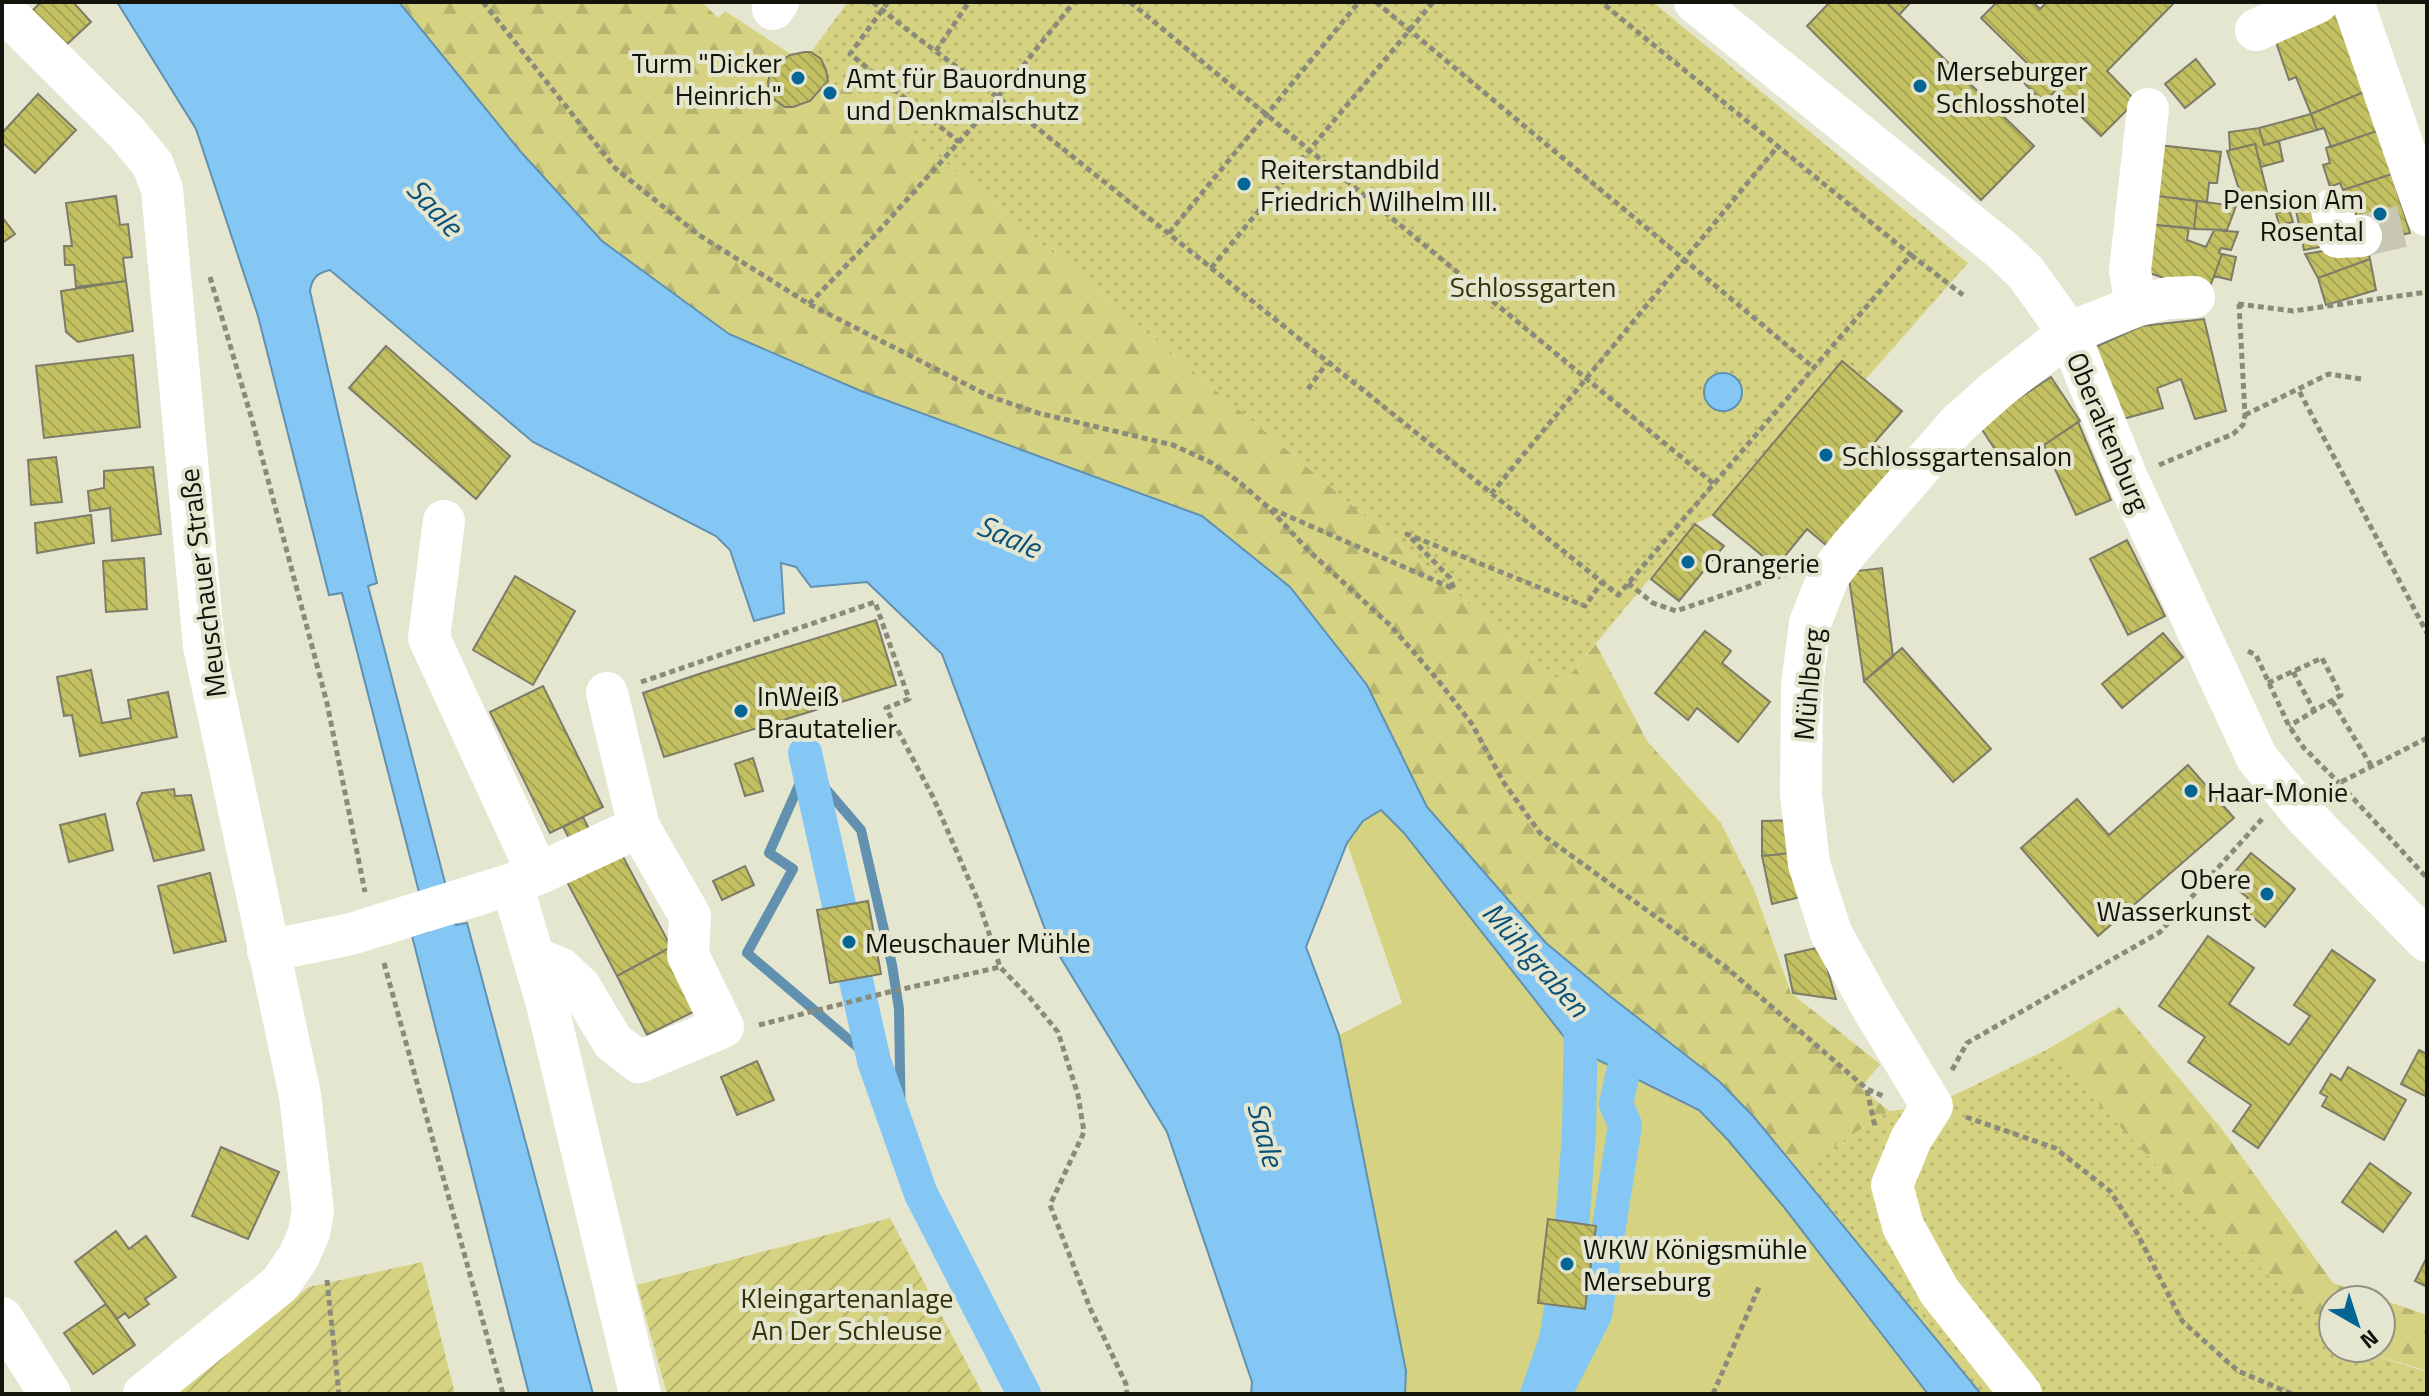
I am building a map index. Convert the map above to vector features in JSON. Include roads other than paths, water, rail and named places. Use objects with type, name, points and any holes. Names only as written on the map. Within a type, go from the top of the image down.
[{"type":"street","name":"Oberaltenburg","points":[[1695,2],[2002,250],[2026,273],[2069,333],[2127,478],[2257,758],[2285,794],[2427,941]]},
{"type":"street","points":[[2256,30],[2318,2]]},
{"type":"street","points":[[2353,2],[2420,220]]},
{"type":"street","name":"Meuschauer Straße","points":[[2,9],[127,133],[153,165],[162,189],[204,646],[300,1095],[313,1211],[309,1233],[299,1256],[280,1284],[144,1394]]},
{"type":"street","points":[[2136,306],[2130,271],[2148,109]]},
{"type":"street","name":"Mühlberg","points":[[2021,1394],[1939,1291],[1903,1226],[1892,1185],[1911,1139],[1932,1106],[1831,933],[1809,864],[1801,794],[1801,702],[1810,623],[1829,575],[1938,446],[1995,391],[2069,333],[2136,306],[2168,298],[2194,297]]},
{"type":"street","points":[[444,521],[429,638],[513,883],[534,958],[640,1394]]},
{"type":"street","points":[[534,958],[560,968],[580,987],[613,1042],[639,1062],[723,1027],[688,955],[690,916],[639,827],[607,693]]},
{"type":"street","points":[[268,951],[373,927],[513,883],[639,827]]},
{"type":"street","points":[[2,1318],[50,1394]]},
{"type":"water","points":[[117,2],[399,2],[520,151],[602,241],[729,334],[861,391],[1202,516],[1290,587],[1367,685],[1427,807],[1546,943],[1719,1081],[1754,1117],[1981,1394],[1928,1394],[1728,1140],[1699,1110],[1572,1047],[1404,833],[1381,810],[1363,821],[1347,843],[1306,947],[1339,1035],[1406,1371],[1405,1394],[1251,1394],[1252,1382],[1167,1132],[1048,937],[942,654],[867,582],[811,587],[796,567],[781,563],[784,613],[754,621],[730,550],[716,536],[533,442],[330,270],[316,277],[310,291],[377,583],[368,586],[456,925],[467,923],[593,1394],[529,1394],[412,936],[429,931],[342,593],[329,595],[258,316],[196,129]]},
{"type":"water","points":[[1723,373],[1737,378],[1742,392],[1737,406],[1723,411],[1709,406],[1704,392],[1709,378]]},
{"type":"waterway","points":[[805,753],[874,1061],[921,1194],[1024,1394]]},
{"type":"waterway","points":[[874,1061],[747,953],[793,869],[769,853],[807,767],[861,830],[899,1009],[901,1132]]},
{"type":"waterway","name":"Mühlgraben","points":[[1537,1394],[1556,1340],[1570,1253],[1579,1133],[1581,1012]]},
{"type":"waterway","points":[[1558,1387],[1595,1315],[1625,1125],[1616,1104],[1629,1046]]},
{"type":"tunnel","points":[[2361,236],[2407,225]]},
{"type":"place","name":"Turm \"Dicker Heinrich\"","points":[[798,78]]},
{"type":"place","name":"Merseburger Schlosshotel","points":[[1920,86]]},
{"type":"place","name":"Amt für Bauordnung und Denkmalschutz","points":[[830,93]]},
{"type":"place","name":"Reiterstandbild Friedrich Wilhelm III.","points":[[1244,184]]},
{"type":"place","name":"Pension Am Rosental","points":[[2380,214]]},
{"type":"place","name":"Schlossgartensalon","points":[[1826,455]]},
{"type":"place","name":"Orangerie","points":[[1688,562]]},
{"type":"place","name":"InWeiß Brautatelier","points":[[741,711]]},
{"type":"place","name":"Haar-Monie","points":[[2191,791]]},
{"type":"place","name":"Obere Wasserkunst","points":[[2267,894]]},
{"type":"place","name":"Meuschauer Mühle","points":[[849,942]]},
{"type":"place","name":"WKW Königsmühle Merseburg","points":[[1567,1264]]},
{"type":"water label","name":"Saale","points":[[435,207]]},
{"type":"water label","name":"Saale","points":[[1009,536]]},
{"type":"water label","name":"Saale","points":[[1266,1134]]},
{"type":"park label","name":"Schlossgarten","points":[[1533,286]]},
{"type":"park label","name":"Kleingartenanlage An Der Schleuse","points":[[847,1313]]}]
